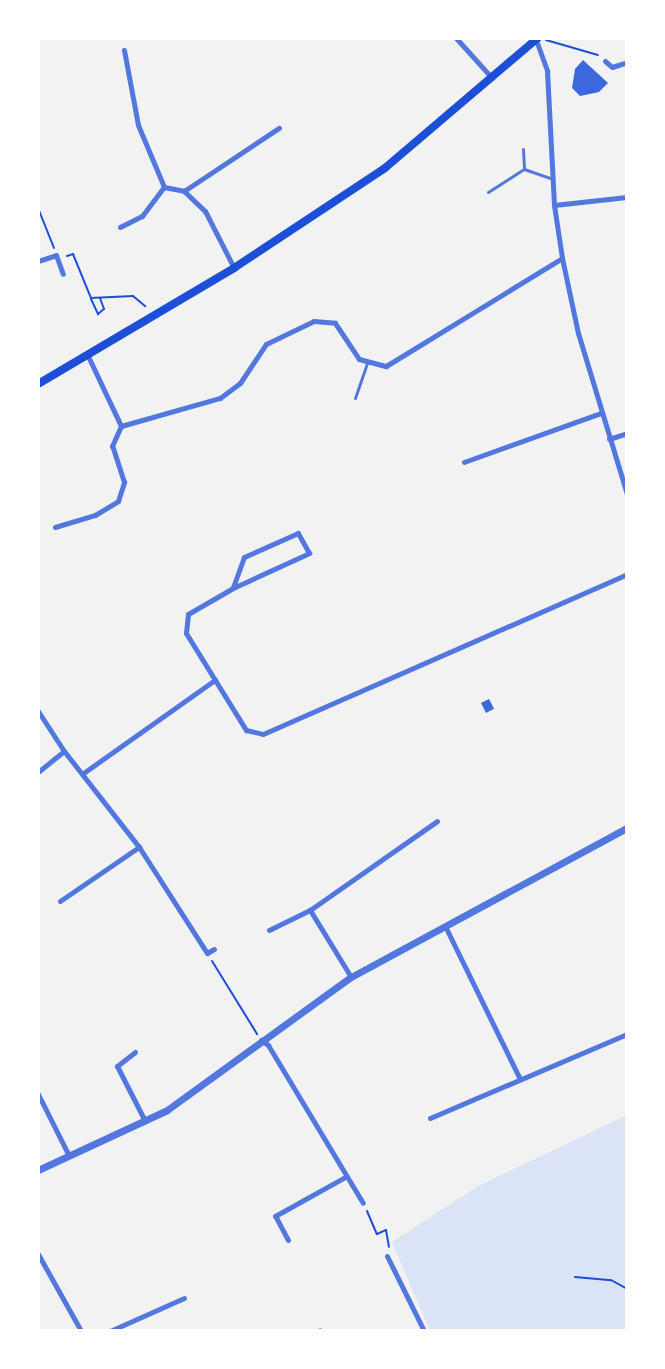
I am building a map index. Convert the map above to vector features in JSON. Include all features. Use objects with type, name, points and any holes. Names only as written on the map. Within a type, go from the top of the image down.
[{"type":"main road","points":[[38,384],[234,268],[385,168],[537,39]]},
{"type":"street","points":[[456,38],[492,78]]},
{"type":"street","points":[[537,39],[547,71],[554,205],[562,258],[578,333],[627,494]]},
{"type":"street","points":[[124,50],[138,125],[164,187]]},
{"type":"street","points":[[605,61],[612,67],[627,62]]},
{"type":"street","points":[[184,191],[279,128]]},
{"type":"street","points":[[164,187],[184,191],[205,211],[234,268]]},
{"type":"street","points":[[120,227],[142,216],[164,187]]},
{"type":"street","points":[[554,205],[627,197]]},
{"type":"street","points":[[38,261],[57,257],[63,274]]},
{"type":"street","points":[[121,426],[220,398],[240,383],[266,344],[314,321],[335,323],[359,359],[386,366],[562,258]]},
{"type":"street","points":[[55,527],[95,515],[118,501],[124,482],[112,446],[121,426],[87,353]]},
{"type":"street","points":[[464,462],[601,413]]},
{"type":"street","points":[[609,439],[627,433]]},
{"type":"street","points":[[233,588],[244,557],[298,533],[309,553],[233,588],[188,614],[186,633],[246,730],[263,734],[627,574]]},
{"type":"street","points":[[82,774],[215,680]]},
{"type":"street","points":[[38,711],[64,751],[139,847],[207,953],[214,949]]},
{"type":"street","points":[[38,772],[64,751]]},
{"type":"street","points":[[269,930],[310,910],[437,821]]},
{"type":"street","points":[[38,1170],[167,1110],[351,977],[627,828]]},
{"type":"street","points":[[60,901],[139,847]]},
{"type":"street","points":[[310,910],[351,977]]},
{"type":"street","points":[[445,925],[520,1079]]},
{"type":"street","points":[[430,1118],[627,1034]]},
{"type":"street","points":[[261,1040],[268,1045],[363,1203]]},
{"type":"street","points":[[135,1052],[117,1066],[145,1121]]},
{"type":"street","points":[[38,1094],[69,1156]]},
{"type":"street","points":[[288,1240],[275,1216],[345,1177]]},
{"type":"street","points":[[38,1254],[81,1331]]},
{"type":"street","points":[[387,1256],[424,1331]]},
{"type":"street","points":[[110,1331],[184,1298]]},
{"type":"lane","points":[[523,149],[524,169]]},
{"type":"lane","points":[[524,169],[553,179]]},
{"type":"lane","points":[[488,192],[524,169]]},
{"type":"lane","points":[[355,398],[368,361]]},
{"type":"path","points":[[537,39],[549,40],[605,61]]},
{"type":"path","points":[[38,208],[57,257],[73,254],[98,314],[104,309],[100,298]]},
{"type":"path","points":[[91,298],[133,296],[151,316]]},
{"type":"path","points":[[207,953],[261,1040]]},
{"type":"path","points":[[363,1203],[377,1234],[386,1230],[391,1245],[384,1249],[387,1256]]},
{"type":"path","points":[[575,1277],[611,1280],[627,1289]]},
{"type":"shaded area","points":[[627,1115],[627,1331],[430,1331],[392,1242],[478,1186]]},
{"type":"building","points":[[583,60],[608,83],[599,92],[580,96],[572,88],[575,69]]},
{"type":"building","points":[[489,699],[494,709],[486,713],[481,703]]}]
